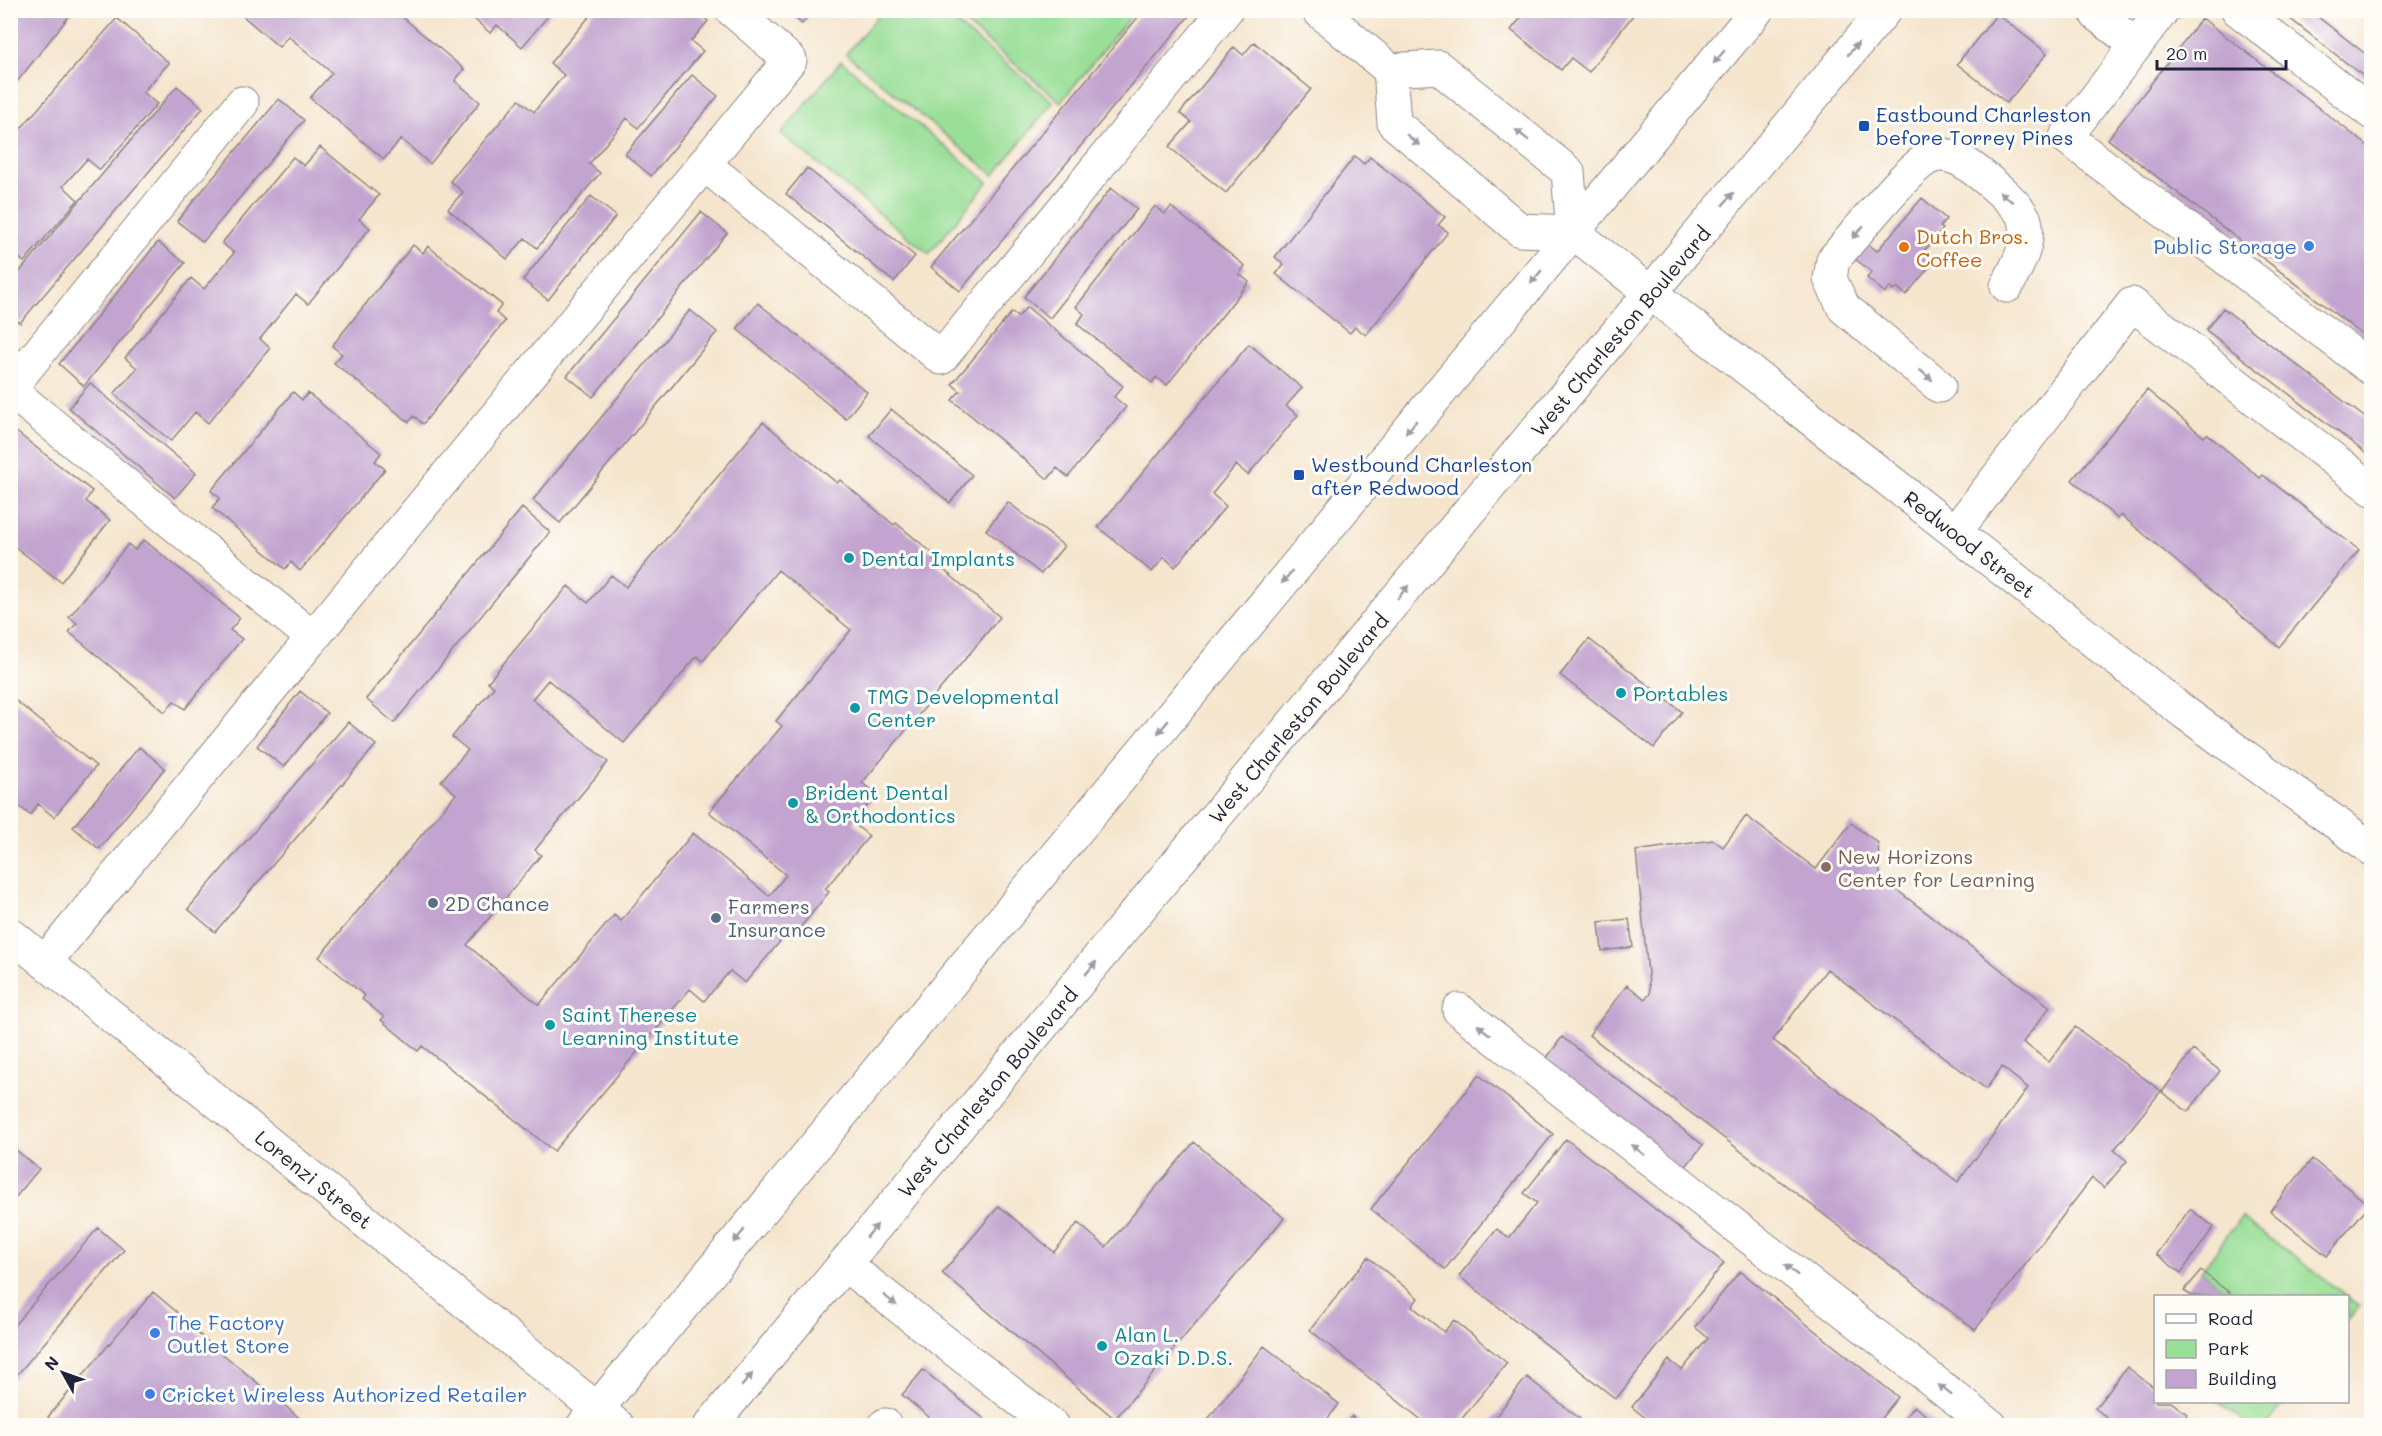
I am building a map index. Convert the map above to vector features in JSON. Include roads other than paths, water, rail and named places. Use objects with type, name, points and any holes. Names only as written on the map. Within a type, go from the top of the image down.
[{"type":"street","points":[[45,962],[790,60],[732,10]]},
{"type":"street","points":[[704,164],[941,358],[1227,10]]},
{"type":"street","points":[[1318,10],[1390,70],[1438,67],[1568,171],[1573,232]]},
{"type":"street","points":[[599,1420],[1757,10]]},
{"type":"street","name":"West Charleston Boulevard","points":[[710,1425],[1885,10]]},
{"type":"street","points":[[2163,10],[2066,137],[2372,369]]},
{"type":"street","points":[[2238,10],[2372,113]]},
{"type":"street","points":[[2097,15],[2135,44]]},
{"type":"street","points":[[1390,70],[1394,123],[1520,230],[1573,232]]},
{"type":"street","points":[[242,104],[10,389],[314,638]]},
{"type":"street","points":[[1939,386],[1844,308],[1833,291],[1830,279],[1833,260],[1912,169],[1930,157],[1944,154],[1959,160],[2016,205],[2025,219],[2026,237],[2022,256],[2007,286]]},
{"type":"street","name":"Redwood Street","points":[[1573,232],[2185,713],[2372,849]]},
{"type":"street","points":[[1955,532],[2132,304],[2372,489]]},
{"type":"street","name":"Lorenzi Street","points":[[10,934],[599,1420]]},
{"type":"street","points":[[1459,1010],[1991,1425]]},
{"type":"street","points":[[844,1263],[1053,1425]]},
{"type":"place","name":"Eastbound Charleston before Torrey Pines","points":[[1864,126]]},
{"type":"place","name":"Public Storage","points":[[2309,246]]},
{"type":"place","name":"Dutch Bros. Coffee","points":[[1904,247]]},
{"type":"place","name":"Westbound Charleston after Redwood","points":[[1299,475]]},
{"type":"place","name":"Dental Implants","points":[[849,558]]},
{"type":"place","name":"Portables","points":[[1621,693]]},
{"type":"place","name":"TMG Developmental Center","points":[[855,708]]},
{"type":"place","name":"Brident Dental & Orthodontics","points":[[793,803]]},
{"type":"place","name":"New Horizons Center for Learning","points":[[1826,867]]},
{"type":"place","name":"2D Chance","points":[[433,903]]},
{"type":"place","name":"Farmers Insurance","points":[[716,918]]},
{"type":"place","name":"Saint Therese Learning Institute","points":[[550,1025]]},
{"type":"place","name":"The Factory Outlet Store","points":[[155,1333]]},
{"type":"place","name":"Alan L. Ozaki D.D.S.","points":[[1102,1346]]},
{"type":"place","name":"Cricket Wireless Authorized Retailer","points":[[150,1394]]}]
